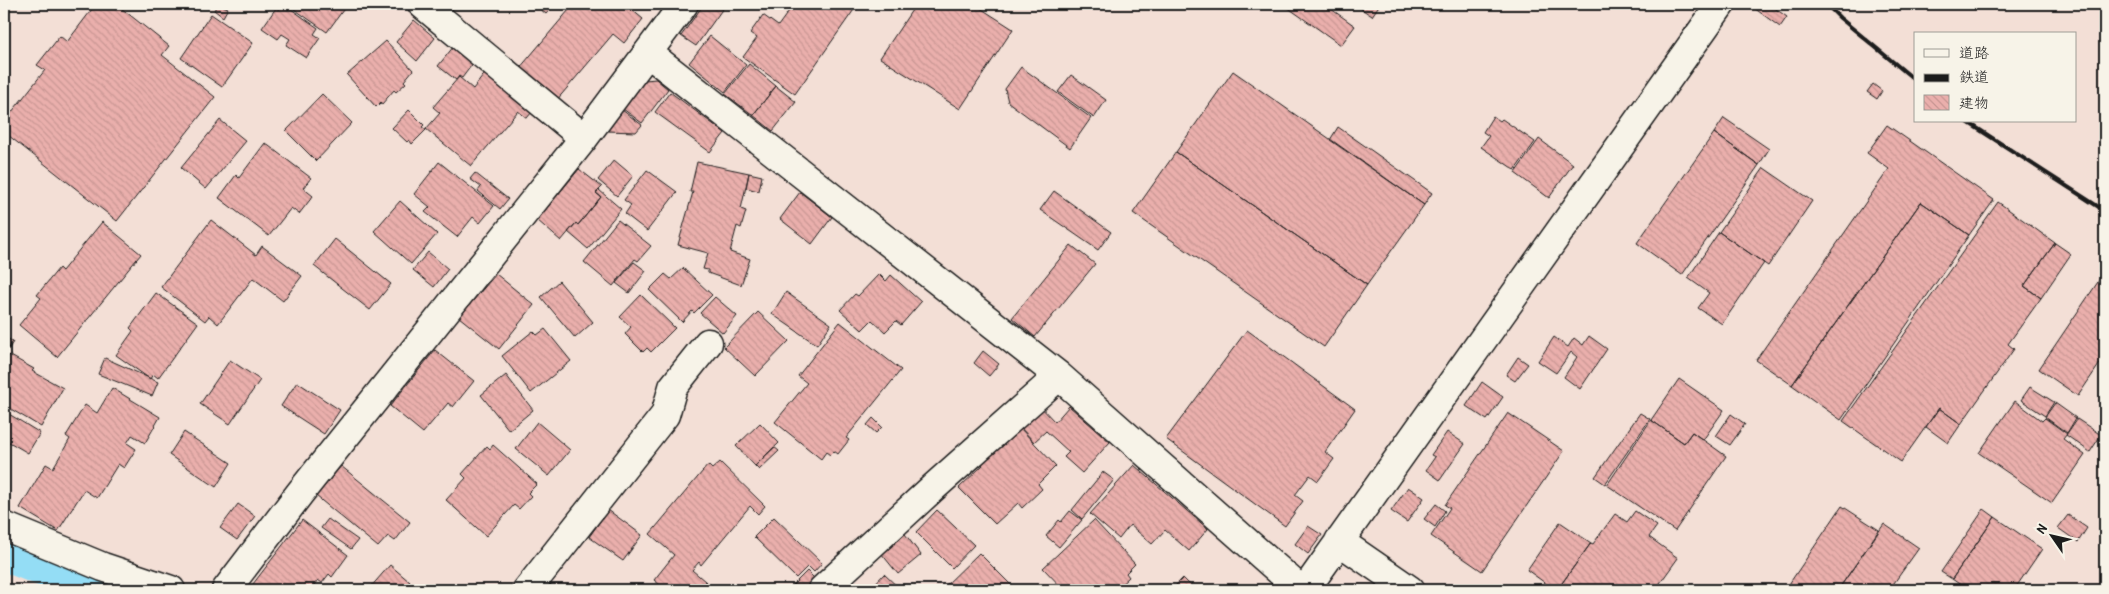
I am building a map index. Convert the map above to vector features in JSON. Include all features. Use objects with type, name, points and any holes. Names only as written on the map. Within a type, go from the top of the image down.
[{"type":"street","points":[[422,4],[584,138]]},
{"type":"street","points":[[226,590],[300,493],[584,138],[684,4]]},
{"type":"street","points":[[648,53],[1059,376],[1303,590],[1722,4]]},
{"type":"street","points":[[527,590],[665,415],[673,386],[708,343]]},
{"type":"street","points":[[822,590],[1059,376]]},
{"type":"street","points":[[4,526],[103,567],[171,590]]},
{"type":"street","points":[[1339,541],[1410,590]]},
{"type":"building","points":[[96,4],[116,4],[169,46],[162,55],[215,97],[117,221],[4,132],[4,122],[45,70],[37,65],[60,36],[67,42]]},
{"type":"building","points":[[218,4],[228,8],[223,17],[214,10]]},
{"type":"building","points":[[284,4],[318,28],[314,34],[320,38],[306,58],[286,45],[290,39],[282,34],[278,39],[262,28],[276,8],[279,10]]},
{"type":"building","points":[[287,4],[344,4],[346,6],[327,32]]},
{"type":"building","points":[[534,4],[555,4],[546,14]]},
{"type":"building","points":[[574,4],[625,4],[643,19],[624,43],[613,34],[556,101],[519,69]]},
{"type":"building","points":[[704,4],[726,4],[696,46],[681,36]]},
{"type":"building","points":[[794,4],[858,4],[795,94],[743,57],[757,38],[750,33],[763,15],[778,26]]},
{"type":"building","points":[[916,4],[974,4],[1013,29],[960,109],[880,58]]},
{"type":"building","points":[[1285,4],[1324,4],[1355,26],[1341,45]]},
{"type":"building","points":[[1354,4],[1380,4],[1372,16]]},
{"type":"building","points":[[1757,4],[1769,4],[1787,17],[1780,27],[1754,8]]},
{"type":"building","points":[[211,14],[253,43],[222,87],[181,58]]},
{"type":"building","points":[[414,20],[435,38],[417,61],[396,42]]},
{"type":"building","points":[[710,36],[746,65],[725,92],[689,63]]},
{"type":"building","points":[[386,41],[413,70],[404,81],[406,83],[396,92],[394,90],[382,104],[381,102],[376,107],[347,75]]},
{"type":"building","points":[[454,46],[474,62],[462,78],[459,76],[456,80],[438,66]]},
{"type":"building","points":[[749,64],[776,86],[753,115],[725,94]]},
{"type":"building","points":[[1021,67],[1091,118],[1070,148],[1008,102],[1005,89]]},
{"type":"building","points":[[1233,71],[1424,205],[1367,285],[1176,152]]},
{"type":"building","points":[[486,72],[532,112],[527,118],[518,111],[471,166],[426,129],[440,113],[433,107],[459,77],[473,89]]},
{"type":"building","points":[[1071,75],[1106,100],[1094,118],[1058,92]]},
{"type":"building","points":[[656,79],[668,89],[642,123],[623,109],[645,80]]},
{"type":"building","points":[[1873,84],[1882,91],[1877,99],[1867,92]]},
{"type":"building","points":[[776,86],[796,102],[773,131],[753,115]]},
{"type":"building","points":[[670,92],[725,133],[710,152],[655,112]]},
{"type":"building","points":[[322,94],[352,123],[316,161],[286,131]]},
{"type":"building","points":[[409,110],[424,125],[422,127],[426,130],[412,144],[409,140],[407,142],[392,128]]},
{"type":"building","points":[[622,110],[642,125],[636,132],[606,131]]},
{"type":"building","points":[[1493,116],[1500,121],[1502,119],[1535,142],[1515,170],[1481,147],[1489,136],[1483,132]]},
{"type":"building","points":[[1724,118],[1769,149],[1759,165],[1714,133]]},
{"type":"building","points":[[220,120],[246,141],[206,189],[181,168]]},
{"type":"building","points":[[1887,125],[1994,200],[1969,235],[1921,202],[1792,385],[1756,360],[1889,169],[1867,153]]},
{"type":"building","points":[[1338,127],[1432,193],[1424,205],[1330,140]]},
{"type":"building","points":[[1714,133],[1759,165],[1682,275],[1637,243]]},
{"type":"building","points":[[1539,139],[1573,164],[1549,198],[1515,173]]},
{"type":"building","points":[[265,143],[311,178],[303,188],[313,196],[299,214],[291,208],[269,236],[219,198],[236,175],[239,178]]},
{"type":"building","points":[[1176,152],[1367,285],[1324,347],[1133,213]]},
{"type":"building","points":[[614,160],[633,176],[617,196],[598,180]]},
{"type":"building","points":[[439,162],[494,206],[480,223],[473,217],[457,237],[425,212],[430,207],[414,194]]},
{"type":"building","points":[[697,162],[749,173],[741,209],[746,211],[741,228],[737,226],[730,252],[750,259],[741,285],[708,273],[708,270],[703,269],[708,253],[678,245],[693,192],[690,192]]},
{"type":"building","points":[[1764,168],[1812,201],[1768,266],[1719,232]]},
{"type":"building","points":[[579,169],[602,187],[596,193],[601,197],[578,225],[576,223],[561,241],[537,220]]},
{"type":"building","points":[[647,170],[677,192],[647,231],[625,214],[631,205],[624,200]]},
{"type":"building","points":[[475,173],[508,199],[500,209],[478,191],[481,187],[470,179]]},
{"type":"building","points":[[749,173],[762,176],[759,191],[746,188]]},
{"type":"building","points":[[599,190],[621,209],[588,249],[568,232],[576,223],[578,225],[601,197],[596,193]]},
{"type":"building","points":[[1054,191],[1111,232],[1098,250],[1040,210]]},
{"type":"building","points":[[800,192],[832,217],[812,244],[780,219]]},
{"type":"building","points":[[400,201],[437,234],[411,264],[374,231]]},
{"type":"building","points":[[1921,202],[1969,235],[1841,420],[1792,385]]},
{"type":"building","points":[[1998,202],[2055,243],[2024,286],[2041,298],[2008,344],[2014,349],[1961,424],[1939,408],[1901,462],[1843,421]]},
{"type":"building","points":[[211,220],[256,255],[262,246],[302,276],[283,301],[253,278],[218,324],[209,316],[205,321],[161,287]]},
{"type":"building","points":[[618,220],[651,246],[638,261],[635,259],[613,286],[584,262]]},
{"type":"building","points":[[102,222],[141,254],[57,357],[19,325],[41,298],[37,295],[59,268],[62,271]]},
{"type":"building","points":[[1719,232],[1764,263],[1722,324],[1698,308],[1709,293],[1688,278]]},
{"type":"building","points":[[335,239],[391,284],[370,310],[314,266]]},
{"type":"building","points":[[2055,243],[2071,254],[2041,298],[2024,286]]},
{"type":"building","points":[[1071,245],[1095,264],[1035,337],[1012,318]]},
{"type":"building","points":[[428,252],[448,269],[434,287],[413,270]]},
{"type":"building","points":[[634,262],[646,271],[629,293],[616,283]]},
{"type":"building","points":[[683,268],[712,295],[682,322],[649,290],[665,274],[671,279]]},
{"type":"building","points":[[496,274],[534,305],[499,349],[459,317]]},
{"type":"building","points":[[879,274],[886,281],[891,275],[921,302],[901,325],[896,321],[885,332],[872,320],[862,330],[840,310],[855,294],[858,296]]},
{"type":"building","points":[[2102,276],[2105,278],[2105,356],[2078,396],[2039,369]]},
{"type":"building","points":[[559,281],[593,322],[575,338],[541,297]]},
{"type":"building","points":[[786,292],[831,324],[817,345],[772,314]]},
{"type":"building","points":[[156,293],[198,323],[158,378],[153,374],[150,379],[116,355],[133,331],[130,328]]},
{"type":"building","points":[[641,295],[675,328],[651,352],[647,348],[643,352],[625,334],[631,327],[620,317]]},
{"type":"building","points":[[715,297],[737,316],[723,333],[700,313]]},
{"type":"building","points":[[758,312],[789,341],[755,376],[724,347]]},
{"type":"building","points":[[840,322],[901,370],[846,438],[849,440],[838,454],[834,451],[830,455],[826,452],[821,459],[775,422],[807,383],[798,376]]},
{"type":"building","points":[[545,329],[571,361],[531,393],[502,356],[533,331],[537,335]]},
{"type":"building","points":[[1247,330],[1355,409],[1325,452],[1334,459],[1318,481],[1310,475],[1295,495],[1303,501],[1285,526],[1166,439]]},
{"type":"building","points":[[4,336],[13,342],[4,356]]},
{"type":"building","points":[[1589,336],[1607,349],[1580,389],[1564,377],[1577,357],[1571,352],[1556,373],[1538,361],[1554,337],[1568,347],[1574,338],[1583,345]]},
{"type":"building","points":[[435,350],[474,381],[453,407],[448,403],[423,433],[390,406]]},
{"type":"building","points":[[983,351],[999,364],[989,376],[974,363]]},
{"type":"building","points":[[9,355],[34,369],[32,371],[63,388],[41,427],[4,405],[4,364]]},
{"type":"building","points":[[1518,357],[1528,364],[1515,381],[1506,375]]},
{"type":"building","points":[[105,358],[158,382],[152,396],[98,374]]},
{"type":"building","points":[[230,360],[260,380],[230,424],[200,404]]},
{"type":"building","points":[[506,375],[533,410],[509,430],[481,395]]},
{"type":"building","points":[[1679,379],[1724,410],[1703,440],[1692,432],[1684,443],[1651,420]]},
{"type":"building","points":[[297,382],[340,410],[324,434],[281,406]]},
{"type":"building","points":[[1482,382],[1503,397],[1487,420],[1466,406]]},
{"type":"building","points":[[2030,387],[2054,402],[2045,416],[2021,400]]},
{"type":"building","points":[[112,388],[160,417],[145,443],[132,435],[127,443],[136,449],[124,468],[118,464],[97,498],[84,490],[58,531],[20,508],[46,464],[53,468],[70,439],[66,436],[85,405],[97,413]]},
{"type":"building","points":[[2015,401],[2042,421],[2045,418],[2067,434],[2063,439],[2085,455],[2052,503],[1979,453]]},
{"type":"building","points":[[2055,403],[2076,418],[2067,433],[2045,417]]},
{"type":"building","points":[[1038,404],[1055,422],[1069,406],[1110,442],[1082,473],[1064,457],[1069,452],[1046,431],[1034,442],[1017,424]]},
{"type":"building","points":[[1939,408],[1961,424],[1948,443],[1926,427]]},
{"type":"building","points":[[4,411],[40,433],[28,453],[4,439]]},
{"type":"building","points":[[1508,413],[1564,451],[1482,571],[1431,536],[1450,508],[1445,505]]},
{"type":"building","points":[[1640,413],[1650,419],[1605,484],[1595,477]]},
{"type":"building","points":[[1731,414],[1745,424],[1730,445],[1716,436]]},
{"type":"building","points":[[873,418],[882,427],[876,433],[867,425]]},
{"type":"building","points":[[2077,419],[2101,435],[2090,452],[2066,435]]},
{"type":"building","points":[[1651,420],[1684,443],[1692,432],[1726,456],[1675,531],[1607,485]]},
{"type":"building","points":[[537,422],[570,450],[549,476],[516,449]]},
{"type":"building","points":[[760,423],[779,443],[755,466],[736,446]]},
{"type":"building","points":[[1019,427],[1056,466],[1038,484],[1042,489],[1022,508],[1018,503],[995,524],[959,488],[983,465],[980,462]]},
{"type":"building","points":[[184,432],[231,463],[216,487],[169,455]]},
{"type":"building","points":[[1447,432],[1465,444],[1440,480],[1426,470],[1435,457],[1431,455]]},
{"type":"building","points":[[493,445],[537,484],[528,493],[531,496],[519,509],[514,505],[486,536],[446,500],[466,478],[462,474],[487,446],[490,449]]},
{"type":"building","points":[[774,447],[779,451],[759,470],[755,466]]},
{"type":"building","points":[[720,462],[765,506],[758,514],[750,506],[701,565],[699,562],[692,570],[712,587],[709,590],[666,590],[654,580],[674,555],[650,534],[708,465],[712,469]]},
{"type":"building","points":[[1134,465],[1208,529],[1189,551],[1165,530],[1152,544],[1130,525],[1119,539],[1090,514]]},
{"type":"building","points":[[341,466],[410,522],[395,541],[388,536],[378,547],[316,496]]},
{"type":"building","points":[[1103,472],[1114,480],[1082,519],[1072,510]]},
{"type":"building","points":[[1408,487],[1424,498],[1407,522],[1391,511]]},
{"type":"building","points":[[238,504],[255,516],[237,540],[220,528]]},
{"type":"building","points":[[1436,504],[1445,511],[1435,527],[1424,519]]},
{"type":"building","points":[[1842,506],[1879,530],[1838,590],[1785,590]]},
{"type":"building","points":[[1984,509],[1995,517],[1952,579],[1941,572]]},
{"type":"building","points":[[608,510],[642,535],[623,561],[589,537]]},
{"type":"building","points":[[937,510],[974,545],[952,568],[916,532]]},
{"type":"building","points":[[1070,511],[1082,520],[1059,547],[1046,536],[1059,520],[1061,522]]},
{"type":"building","points":[[1635,511],[1657,526],[1649,537],[1678,558],[1655,590],[1557,590],[1615,514],[1627,522]]},
{"type":"building","points":[[2068,515],[2087,528],[2078,542],[2058,528]]},
{"type":"building","points":[[774,517],[822,563],[814,572],[808,566],[796,578],[754,537]]},
{"type":"building","points":[[1995,517],[2042,549],[2014,590],[1968,590],[1952,579]]},
{"type":"building","points":[[328,519],[358,540],[351,549],[321,528]]},
{"type":"building","points":[[302,520],[348,555],[332,577],[329,574],[322,583],[318,580],[310,590],[260,590],[253,584]]},
{"type":"building","points":[[1094,520],[1135,564],[1126,573],[1129,577],[1115,590],[1113,587],[1109,590],[1064,590],[1043,568]]},
{"type":"building","points":[[1560,522],[1591,543],[1557,590],[1555,590],[1527,570]]},
{"type":"building","points":[[1884,524],[1919,548],[1889,590],[1838,590]]},
{"type":"building","points":[[1308,526],[1322,535],[1308,554],[1295,544]]},
{"type":"building","points":[[905,534],[921,555],[898,574],[881,553]]},
{"type":"building","points":[[979,553],[1016,590],[941,590]]},
{"type":"building","points":[[390,565],[410,582],[403,590],[369,589]]},
{"type":"building","points":[[807,571],[816,580],[806,590],[794,590],[791,587]]},
{"type":"building","points":[[884,574],[901,590],[869,590]]},
{"type":"building","points":[[1183,578],[1191,586],[1187,590],[1171,590]]},
{"type":"waterway","points":[[4,554],[94,590]]},
{"type":"railway","points":[[1826,4],[1840,18],[1914,79]]},
{"type":"railway","points":[[1968,122],[2105,211]]}]
